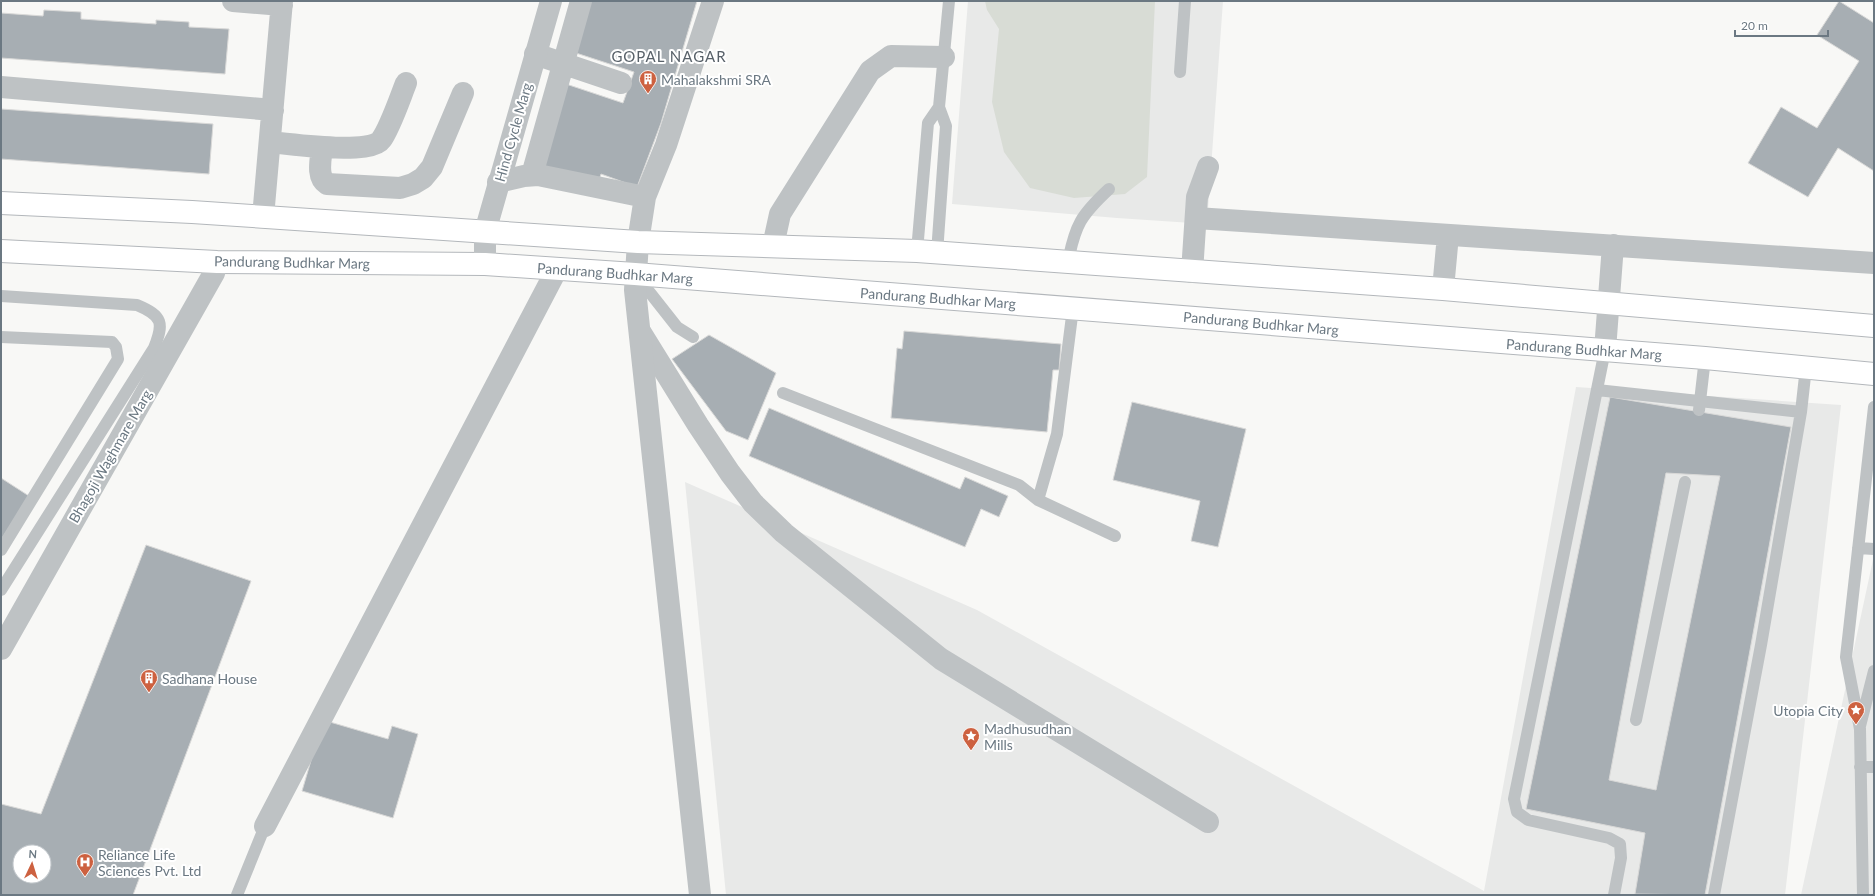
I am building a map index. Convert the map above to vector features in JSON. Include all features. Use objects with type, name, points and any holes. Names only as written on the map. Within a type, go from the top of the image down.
[{"type":"main road","points":[[1,203],[263,217],[638,242],[927,252],[1443,289],[1874,326]]},
{"type":"main road","name":"Pandurang Budhkar Marg","points":[[1,251],[217,262],[486,264],[635,274],[1705,358],[1874,374]]},
{"type":"street","points":[[233,1],[282,3],[263,217]]},
{"type":"street","name":"Hind Cycle Marg","points":[[486,264],[485,232],[498,182],[551,1]]},
{"type":"street","points":[[532,175],[581,1]]},
{"type":"street","points":[[700,895],[641,333],[635,290],[635,274],[645,197],[666,145],[713,1]]},
{"type":"street","points":[[536,54],[621,83]]},
{"type":"street","points":[[773,246],[780,214],[870,71],[891,56],[944,57]]},
{"type":"street","points":[[270,142],[322,147],[370,147],[377,144],[381,140],[406,83]]},
{"type":"street","points":[[1,87],[272,110]]},
{"type":"street","points":[[322,147],[320,176],[322,181],[327,184],[400,188],[413,184],[423,178],[432,167],[463,93]]},
{"type":"street","points":[[1192,272],[1197,197],[1208,167]]},
{"type":"street","points":[[498,182],[532,175],[645,197]]},
{"type":"street","points":[[1196,218],[1874,263]]},
{"type":"street","points":[[1443,289],[1448,235]]},
{"type":"street","points":[[1604,350],[1613,245]]},
{"type":"street","name":"Bhagoji Waghmare Marg","points":[[2,644],[214,273],[217,262]]},
{"type":"street","points":[[265,826],[557,269]]},
{"type":"street","points":[[641,333],[698,425],[730,473],[753,503],[784,534],[941,660],[1208,822]]},
{"type":"lane","points":[[927,252],[928,123],[938,107],[949,1]]},
{"type":"lane","points":[[1180,72],[1185,1]]},
{"type":"lane","points":[[927,252],[946,126],[938,107]]},
{"type":"lane","points":[[1068,262],[1073,237],[1081,219],[1089,208],[1109,190]]},
{"type":"lane","points":[[635,274],[677,327],[693,337]]},
{"type":"lane","points":[[1,296],[137,305],[148,310],[159,320],[161,330],[154,348],[1,590]]},
{"type":"lane","points":[[1038,500],[1056,434],[1073,308]]},
{"type":"lane","points":[[1,337],[112,342],[116,347],[118,359],[1,550]]},
{"type":"lane","points":[[1604,350],[1514,799],[1517,812],[1528,820],[1609,838],[1620,844],[1621,858],[1614,895]]},
{"type":"lane","points":[[1701,405],[1705,358]]},
{"type":"lane","points":[[1714,895],[1762,637],[1801,412],[1806,367]]},
{"type":"lane","points":[[1597,390],[1701,405],[1801,412]]},
{"type":"lane","points":[[783,393],[1019,485],[1038,500],[1115,536]]},
{"type":"lane","points":[[1863,895],[1860,729],[1846,657],[1874,407]]},
{"type":"lane","points":[[1636,720],[1685,482]]},
{"type":"lane","points":[[1858,548],[1874,549]]},
{"type":"lane","points":[[1860,729],[1874,671]]},
{"type":"lane","points":[[1860,767],[1874,767]]},
{"type":"lane","points":[[237,895],[265,826]]},
{"type":"shaded area","points":[[968,1],[1223,1],[1207,224],[952,204]]},
{"type":"shaded area","points":[[985,1],[1155,1],[1147,177],[1125,194],[1074,198],[1030,188],[1004,152],[992,102],[999,29],[987,10]]},
{"type":"shaded area","name":"Madhusudhan Mills","points":[[1576,387],[1841,405],[1785,895],[726,895],[685,482],[977,610],[1484,891]]},
{"type":"shaded area","name":"Utopia City","points":[[1874,555],[1874,895],[1801,895]]},
{"type":"building","name":"Mahalakshmi SRA","points":[[590,1],[697,1],[661,123],[637,187],[601,174],[597,186],[540,169],[566,84],[623,103],[634,72],[576,53]]},
{"type":"building","points":[[1839,1],[1874,23],[1874,171],[1838,148],[1808,197],[1748,163],[1781,107],[1817,128],[1859,61],[1817,35]]},
{"type":"building","points":[[44,10],[81,12],[81,19],[156,24],[156,20],[189,22],[189,27],[229,29],[225,74],[1,58],[1,13],[43,16]]},
{"type":"building","points":[[1,109],[213,124],[209,174],[1,159]]},
{"type":"building","points":[[904,331],[1061,344],[1059,370],[1053,370],[1047,432],[891,418],[897,348],[902,349]]},
{"type":"building","points":[[709,335],[776,373],[748,440],[726,431],[672,359]]},
{"type":"building","points":[[1610,397],[1791,427],[1705,895],[1635,894],[1645,833],[1526,809]],"holes":[[[1666,473],[1720,476],[1656,790],[1609,780]]]},
{"type":"building","points":[[1132,402],[1246,429],[1218,547],[1191,541],[1200,501],[1113,480]]},
{"type":"building","points":[[769,408],[960,489],[965,477],[1008,496],[999,517],[981,509],[965,547],[749,456]]},
{"type":"building","points":[[1,478],[29,496],[1,540]]},
{"type":"building","name":"Sadhana House","points":[[146,545],[251,581],[133,895],[1,895],[1,804],[41,814]]},
{"type":"building","points":[[323,720],[388,739],[392,726],[418,734],[393,818],[302,791]]},
{"type":"place","name":"Mahalakshmi SRA","points":[[648,94]]},
{"type":"place","name":"Sadhana House","points":[[149,693]]},
{"type":"place","name":"Utopia City","points":[[1856,725]]},
{"type":"place","name":"Madhusudhan Mills","points":[[971,751]]},
{"type":"place","name":"Reliance Life Sciences Pvt. Ltd","points":[[85,877]]},
{"type":"district","name":"GOPAL NAGAR","points":[[669,56]]}]
